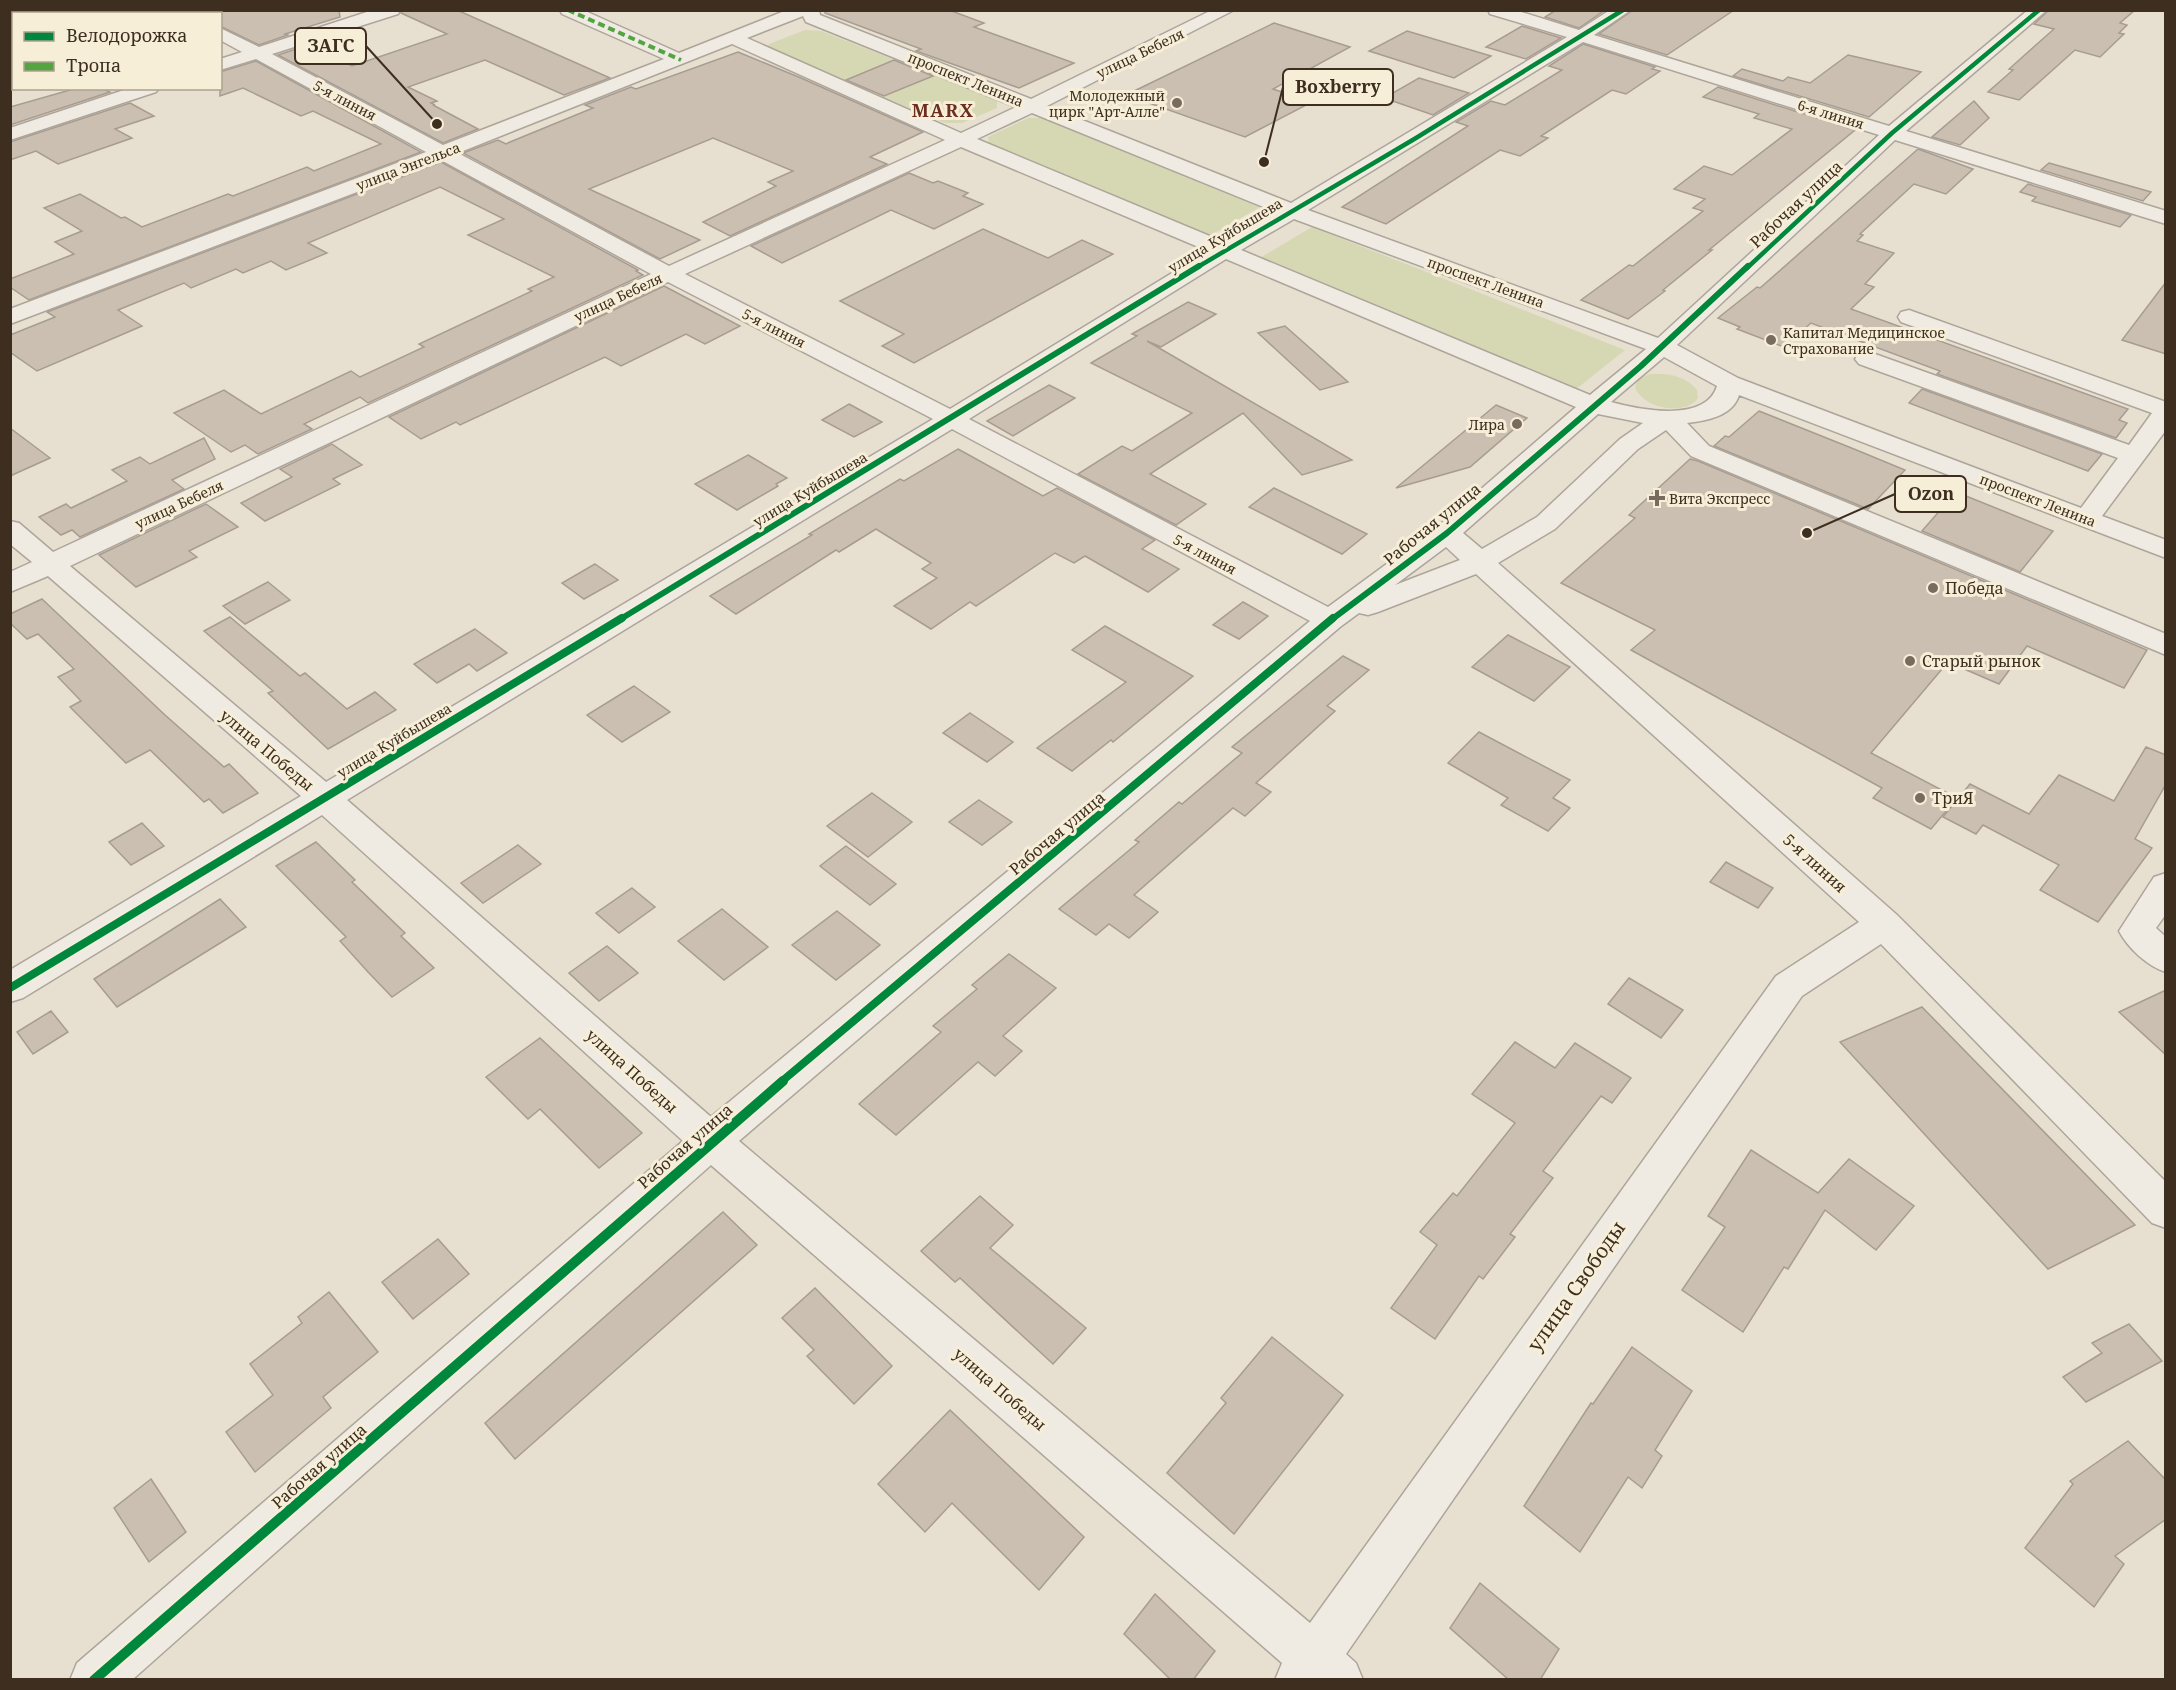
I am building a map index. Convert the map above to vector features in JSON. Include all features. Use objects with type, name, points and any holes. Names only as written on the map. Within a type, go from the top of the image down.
[{"type":"street","points":[[222,64],[392,10]]},
{"type":"street","points":[[568,10],[681,60]]},
{"type":"street","name":"улица Энгельса","points":[[10,317],[444,152],[803,10]]},
{"type":"street","name":"проспект Ленина","points":[[811,10],[812,18],[1292,211],[1662,347],[1730,383],[2166,550]]},
{"type":"street","name":"улица Бебеля","points":[[10,583],[1033,105],[1226,10]]},
{"type":"street","name":"6-я линия","points":[[1496,10],[2166,218]]},
{"type":"street","name":"улица Куйбышева","points":[[10,988],[951,419],[1224,251],[1416,138],[1623,10]]},
{"type":"street","name":"Рабочая улица","points":[[94,1680],[711,1141],[1330,620],[1448,533],[1662,347],[1892,133],[2039,10]]},
{"type":"street","name":"5-я линия","points":[[222,34],[668,274],[951,419],[1330,620]]},
{"type":"street","points":[[734,39],[959,139],[1593,405],[1629,415],[1668,418],[1705,414],[1725,400],[1730,383]]},
{"type":"street","points":[[10,134],[144,90]]},
{"type":"street","points":[[1909,317],[2163,418],[2086,519]]},
{"type":"street","points":[[1867,359],[2133,455]]},
{"type":"street","points":[[1330,620],[1480,562],[1546,523],[1629,444],[1668,418]]},
{"type":"street","points":[[1668,418],[1700,451],[2166,645]]},
{"type":"street","name":"улица Победы","points":[[10,529],[324,798],[1317,1672]]},
{"type":"street","name":"5-я линия","points":[[1448,533],[1884,924],[2166,1210]]},
{"type":"street","points":[[2166,886],[2136,931],[2166,958]]},
{"type":"street","name":"улица Свободы","points":[[1317,1672],[1789,986],[1884,924]]},
{"type":"green space","points":[[805,30],[821,31],[997,100],[997,108],[962,123],[945,123],[767,50],[769,44]]},
{"type":"green space","points":[[1028,118],[1045,118],[1265,204],[1211,235],[989,144],[988,137]]},
{"type":"green space","points":[[1312,227],[1625,350],[1575,390],[1258,259]]},
{"type":"green space","points":[[1650,374],[1669,375],[1687,381],[1697,390],[1698,398],[1692,404],[1683,407],[1654,405],[1639,394],[1635,387],[1638,379]]},
{"type":"building","points":[[220,10],[339,10],[340,17],[285,34],[288,35],[259,45],[222,27],[222,12]]},
{"type":"building","points":[[402,10],[457,10],[610,78],[564,95],[485,60],[408,87],[437,101],[431,103],[478,129],[443,143],[278,55],[308,45],[352,66],[447,34],[401,13]]},
{"type":"building","points":[[825,10],[949,10],[984,23],[974,27],[1074,63],[1019,88],[916,51],[921,49],[825,13]]},
{"type":"building","points":[[1556,10],[1605,10],[1579,28],[1545,17]]},
{"type":"building","points":[[1633,10],[1734,10],[1667,55],[1599,34]]},
{"type":"building","points":[[2049,10],[2135,10],[2120,23],[2127,25],[2119,33],[2124,34],[2100,57],[2075,50],[2019,100],[1988,92],[2013,70],[2009,69],[2054,29],[2034,24]]},
{"type":"building","points":[[1274,23],[1350,47],[1273,89],[1312,102],[1245,137],[1126,95]]},
{"type":"building","points":[[1522,26],[1561,38],[1526,59],[1486,47]]},
{"type":"building","points":[[1407,31],[1491,56],[1454,78],[1369,51]]},
{"type":"building","points":[[1583,44],[1655,67],[1652,69],[1660,71],[1626,94],[1612,90],[1541,136],[1548,138],[1520,156],[1500,150],[1386,224],[1342,207],[1468,126],[1456,122],[1491,101],[1505,105],[1562,70],[1549,66]]},
{"type":"building","points":[[738,52],[923,132],[870,157],[887,164],[730,236],[703,222],[776,186],[768,182],[793,171],[713,138],[589,189],[700,240],[660,259],[463,153],[498,140],[506,144],[593,108],[585,105],[631,87],[636,89]]},
{"type":"building","points":[[1848,55],[1921,72],[1869,117],[1733,76],[1742,69],[1783,81],[1788,77],[1810,83]]},
{"type":"building","points":[[894,60],[933,76],[884,96],[846,80]]},
{"type":"building","points":[[256,61],[421,152],[29,300],[10,287],[10,279],[74,254],[55,242],[82,231],[44,208],[80,194],[121,218],[125,217],[142,227],[228,194],[233,196],[307,167],[314,171],[381,144],[313,111],[301,116],[243,88],[220,96],[222,71]]},
{"type":"building","points":[[1419,78],[1469,93],[1433,115],[1384,98]]},
{"type":"building","points":[[1718,87],[1855,130],[1709,250],[1712,250],[1663,290],[1665,291],[1628,319],[1581,300],[1629,265],[1633,266],[1703,211],[1693,208],[1705,199],[1674,189],[1704,166],[1732,175],[1792,129],[1754,118],[1759,114],[1703,97]]},
{"type":"building","points":[[70,90],[110,92],[10,125],[10,107]]},
{"type":"building","points":[[1974,101],[1989,118],[1960,145],[1932,137]]},
{"type":"building","points":[[130,103],[154,116],[115,129],[132,138],[58,164],[36,151],[10,160],[10,142]]},
{"type":"building","points":[[1918,149],[1973,169],[1946,194],[1914,184],[1860,234],[1863,235],[1857,241],[1894,253],[1865,284],[1874,287],[1851,309],[2128,409],[2119,420],[2127,423],[2116,438],[1937,374],[1940,371],[1811,323],[1784,347],[1737,329],[1740,327],[1718,318],[1757,287],[1760,288]]},
{"type":"building","points":[[441,162],[638,270],[636,271],[643,275],[368,403],[360,397],[304,424],[312,429],[258,454],[245,445],[231,452],[174,413],[224,390],[261,414],[351,371],[360,377],[424,347],[419,344],[532,291],[528,289],[554,277],[468,235],[504,219],[440,187],[308,243],[327,253],[286,270],[271,261],[243,273],[236,269],[191,288],[184,283],[118,310],[142,326],[37,371],[10,352],[10,335],[55,317],[47,312]]},
{"type":"building","points":[[2049,163],[2151,192],[2143,201],[2041,170]]},
{"type":"building","points":[[909,173],[968,193],[963,196],[983,204],[934,229],[891,210],[782,263],[751,246]]},
{"type":"building","points":[[2028,184],[2131,215],[2120,227],[2032,201],[2036,197],[2020,192]]},
{"type":"building","points":[[983,229],[1048,258],[1082,240],[1113,254],[914,363],[882,346],[904,334],[840,301]]},
{"type":"building","points":[[2166,282],[2166,354],[2122,340]]},
{"type":"building","points":[[664,286],[740,326],[705,344],[686,334],[621,366],[605,357],[460,425],[456,422],[421,439],[389,417]]},
{"type":"building","points":[[1188,302],[1216,314],[1161,347],[1147,341],[1352,460],[1302,475],[1243,413],[1150,474],[1206,504],[1176,525],[1078,474],[1122,446],[1132,451],[1192,413],[1091,363],[1137,336],[1132,334]]},
{"type":"building","points":[[1285,326],[1348,382],[1320,390],[1258,333]]},
{"type":"building","points":[[1049,385],[1075,398],[1013,436],[987,421]]},
{"type":"building","points":[[1922,389],[2102,454],[2088,471],[1909,403]]},
{"type":"building","points":[[849,404],[882,422],[854,437],[822,420]]},
{"type":"building","points":[[1496,405],[1527,418],[1470,467],[1396,488]]},
{"type":"building","points":[[1759,411],[1905,470],[1868,509],[1714,446],[1725,436],[1729,437]]},
{"type":"building","points":[[10,428],[50,458],[10,476]]},
{"type":"building","points":[[204,438],[215,459],[172,480],[184,489],[80,537],[72,530],[61,535],[39,517],[66,504],[71,508],[127,481],[112,470],[140,457],[150,464]]},
{"type":"building","points":[[332,444],[362,465],[333,479],[340,484],[265,521],[241,503],[292,477],[280,469]]},
{"type":"building","points":[[958,449],[1043,496],[1057,488],[1155,540],[1142,549],[1179,569],[1148,592],[1085,556],[1074,563],[1055,553],[976,606],[970,602],[931,629],[894,606],[937,578],[922,569],[931,563],[876,529],[839,552],[836,550],[736,614],[710,596],[900,479],[904,481]]},
{"type":"building","points":[[748,455],[787,478],[776,484],[778,486],[737,510],[695,484]]},
{"type":"building","name":"Старый рынок","points":[[1690,459],[2147,650],[2124,688],[2027,646],[1999,684],[1948,662],[1871,753],[1957,798],[1931,829],[1873,798],[1882,788],[1631,650],[1655,630],[1561,583],[1635,518],[1629,515]]},
{"type":"building","points":[[1274,488],[1367,534],[1342,554],[1249,507]]},
{"type":"building","points":[[1956,492],[2053,531],[2020,572],[1922,531]]},
{"type":"building","points":[[206,504],[238,527],[189,551],[197,557],[136,587],[99,555]]},
{"type":"building","points":[[595,564],[618,580],[584,599],[562,583]]},
{"type":"building","points":[[268,582],[290,600],[245,624],[223,606]]},
{"type":"building","points":[[42,599],[165,715],[224,767],[229,764],[258,793],[223,813],[209,799],[204,802],[150,750],[126,763],[70,707],[81,701],[58,677],[74,669],[38,634],[27,639],[10,623],[10,614]]},
{"type":"building","points":[[1243,602],[1268,616],[1239,639],[1213,625]]},
{"type":"building","points":[[230,617],[300,676],[305,673],[347,709],[375,692],[396,710],[328,749],[268,693],[273,691],[204,631]]},
{"type":"building","points":[[1105,626],[1193,676],[1113,742],[1111,740],[1072,771],[1037,748],[1126,682],[1072,650]]},
{"type":"building","points":[[475,629],[507,653],[477,671],[469,664],[437,683],[414,664]]},
{"type":"building","points":[[1508,635],[1570,667],[1534,701],[1472,667]]},
{"type":"building","points":[[1343,656],[1369,670],[1327,706],[1335,711],[1256,783],[1271,792],[1245,816],[1233,808],[1134,895],[1158,912],[1129,938],[1109,924],[1096,935],[1059,909],[1139,842],[1135,840],[1179,802],[1182,804],[1242,753],[1232,747]]},
{"type":"building","points":[[634,686],[670,712],[622,742],[587,715]]},
{"type":"building","points":[[970,713],[1013,742],[987,762],[943,733]]},
{"type":"building","points":[[1479,732],[1570,780],[1553,798],[1570,808],[1548,831],[1501,805],[1508,798],[1448,763]]},
{"type":"building","points":[[2146,747],[2166,755],[2166,784],[2135,839],[2152,848],[2098,922],[2040,890],[2059,865],[1983,825],[1976,834],[1943,817],[1970,784],[2029,814],[2059,775],[2114,801]]},
{"type":"building","points":[[872,793],[912,822],[868,857],[827,826]]},
{"type":"building","points":[[979,800],[1012,822],[982,845],[949,822]]},
{"type":"building","points":[[142,823],[164,846],[131,865],[109,842]]},
{"type":"building","points":[[316,842],[355,880],[352,882],[405,933],[401,936],[434,968],[392,997],[340,941],[346,937],[276,866]]},
{"type":"building","points":[[518,845],[541,864],[483,903],[461,883]]},
{"type":"building","points":[[846,846],[896,884],[870,905],[820,866]]},
{"type":"building","points":[[1726,862],[1773,888],[1758,908],[1710,882]]},
{"type":"building","points":[[632,888],[655,907],[619,933],[596,913]]},
{"type":"building","points":[[220,899],[246,927],[117,1007],[94,979]]},
{"type":"building","points":[[722,909],[768,947],[724,980],[678,941]]},
{"type":"building","points":[[837,911],[880,945],[836,980],[792,945]]},
{"type":"building","points":[[607,946],[638,973],[599,1001],[569,973]]},
{"type":"building","points":[[1009,954],[1056,988],[1003,1036],[1022,1051],[995,1076],[978,1062],[896,1135],[859,1104],[941,1032],[933,1026],[977,989],[972,985]]},
{"type":"building","points":[[1629,978],[1683,1010],[1661,1038],[1608,1004]]},
{"type":"building","points":[[2166,990],[2166,1055],[2119,1012]]},
{"type":"building","points":[[1922,1007],[2135,1225],[2048,1269],[1840,1042]]},
{"type":"building","points":[[51,1011],[68,1032],[33,1054],[17,1032]]},
{"type":"building","points":[[540,1038],[642,1133],[599,1168],[540,1109],[528,1119],[486,1077]]},
{"type":"building","points":[[1515,1042],[1555,1068],[1575,1043],[1631,1078],[1612,1103],[1601,1096],[1543,1171],[1553,1178],[1510,1234],[1515,1237],[1483,1279],[1479,1276],[1435,1339],[1391,1308],[1437,1245],[1420,1232],[1453,1193],[1457,1196],[1515,1123],[1472,1094]]},
{"type":"building","points":[[1751,1150],[1818,1193],[1849,1159],[1914,1206],[1876,1250],[1825,1210],[1788,1269],[1784,1267],[1743,1332],[1682,1290],[1725,1227],[1708,1216]]},
{"type":"building","points":[[980,1196],[1013,1225],[990,1248],[1086,1328],[1053,1364],[960,1278],[955,1282],[921,1251]]},
{"type":"building","points":[[723,1212],[757,1245],[515,1459],[485,1423]]},
{"type":"building","points":[[438,1239],[469,1274],[413,1319],[382,1282]]},
{"type":"building","points":[[815,1288],[892,1366],[854,1404],[807,1356],[814,1350],[782,1318]]},
{"type":"building","points":[[329,1292],[378,1352],[323,1397],[331,1408],[255,1472],[226,1432],[273,1395],[250,1364],[302,1323],[298,1317]]},
{"type":"building","points":[[2129,1324],[2162,1361],[2086,1402],[2063,1377],[2102,1353],[2092,1343]]},
{"type":"building","points":[[1272,1337],[1343,1395],[1234,1534],[1167,1473],[1226,1403],[1221,1398]]},
{"type":"building","points":[[1632,1347],[1692,1391],[1655,1450],[1662,1456],[1642,1488],[1628,1477],[1580,1552],[1524,1506],[1591,1403],[1593,1404]]},
{"type":"building","points":[[950,1410],[1084,1537],[1039,1590],[952,1503],[925,1532],[878,1484]]},
{"type":"building","points":[[2128,1441],[2166,1480],[2166,1519],[2115,1556],[2124,1564],[2094,1607],[2025,1548],[2073,1484],[2070,1481]]},
{"type":"building","points":[[151,1479],[186,1532],[149,1562],[114,1508]]},
{"type":"building","points":[[1480,1583],[1559,1649],[1540,1680],[1509,1680],[1450,1628]]},
{"type":"building","points":[[1155,1594],[1215,1651],[1193,1680],[1171,1680],[1124,1634]]},
{"type":"marked path","points":[[568,10],[681,60]]},
{"type":"cycle path","points":[[10,988],[951,419],[1224,251],[1416,138],[1623,10]]},
{"type":"cycle path","points":[[94,1680],[711,1141],[1330,620],[1447,533],[1641,366],[1892,133],[2039,10]]},
{"type":"place","name":"Молодежный цирк \"Арт-Алле\"","points":[[1177,103]]},
{"type":"place","name":"ЗАГС","points":[[437,124]]},
{"type":"place","name":"Boxberry","points":[[1264,162]]},
{"type":"place","name":"Капитал Медицинское Страхование","points":[[1771,340]]},
{"type":"place","name":"Лира","points":[[1517,424]]},
{"type":"place","name":"Вита Экспресс","points":[[1657,498]]},
{"type":"place","name":"Ozon","points":[[1807,533]]},
{"type":"place","name":"Победа","points":[[1933,588]]},
{"type":"place","name":"Старый рынок","points":[[1910,661]]},
{"type":"place","name":"ТриЯ","points":[[1920,798]]},
{"type":"district","name":"MARX","points":[[943,110]]}]
